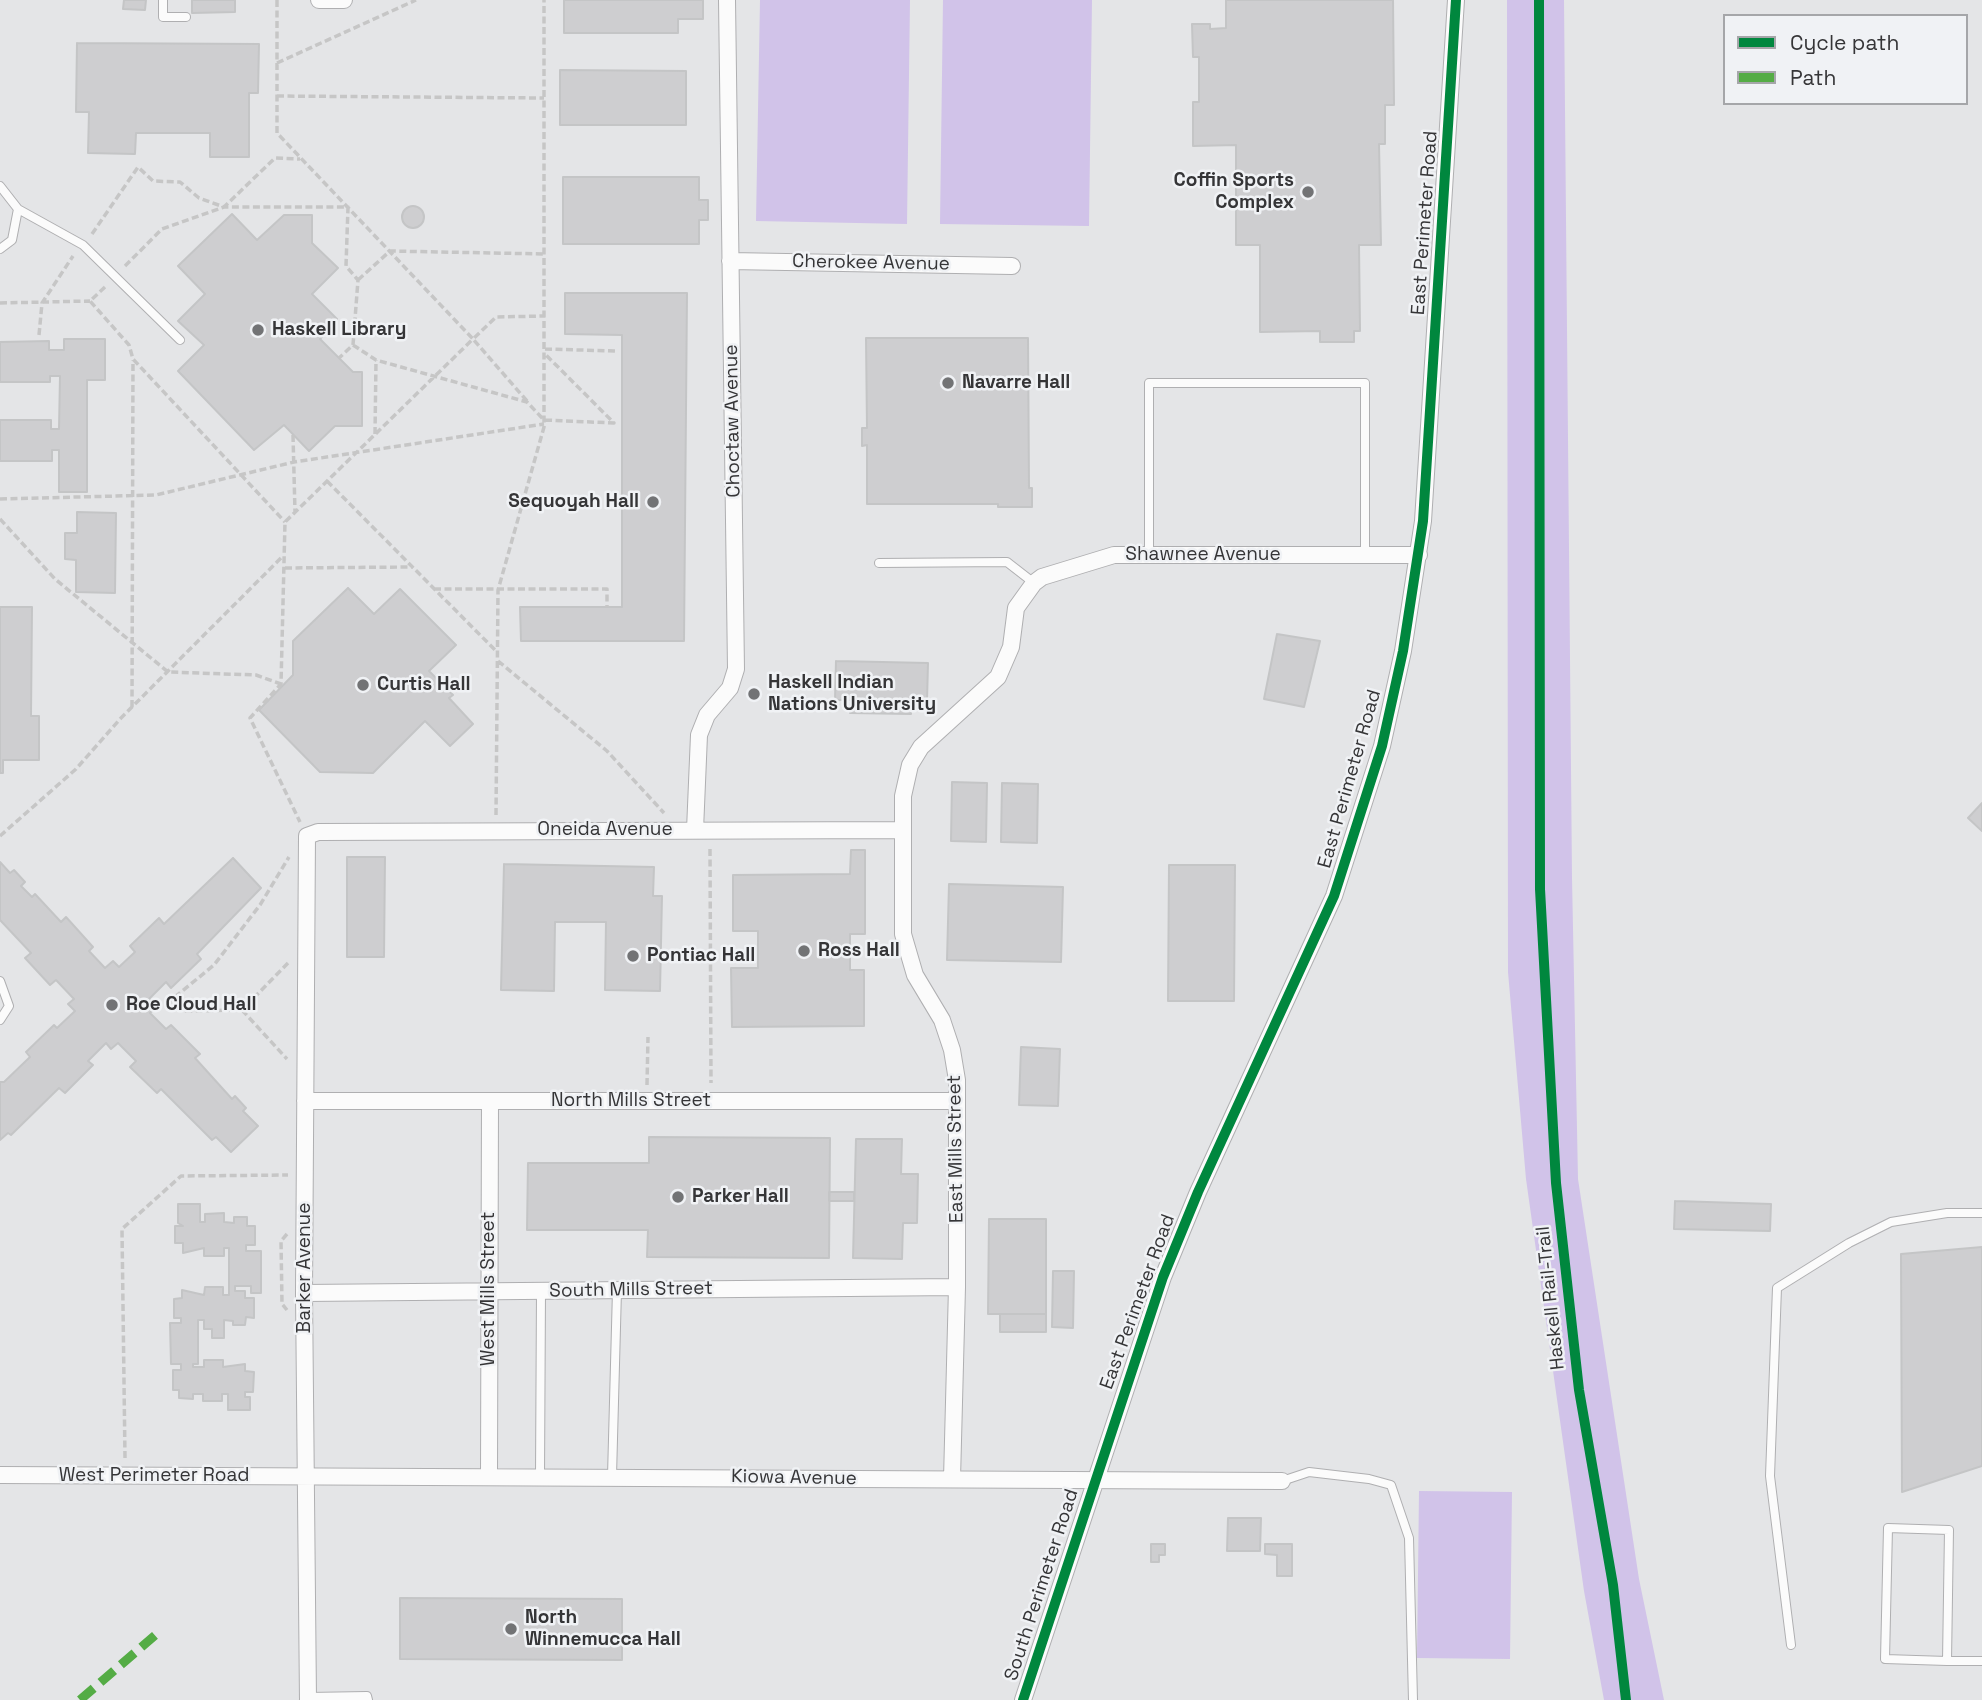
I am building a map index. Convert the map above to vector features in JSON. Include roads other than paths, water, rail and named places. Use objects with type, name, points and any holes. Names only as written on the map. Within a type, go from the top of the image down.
[{"type":"street","points":[[319,0],[344,0]]},
{"type":"street","name":"Choctaw Avenue","points":[[696,830],[699,735],[707,715],[730,688],[736,668],[727,0]]},
{"type":"street","name":"East Perimeter Road","points":[[1095,1480],[1137,1349],[1198,1192],[1334,896],[1382,746],[1404,651],[1419,555],[1456,0]]},
{"type":"street","name":"Cherokee Avenue","points":[[730,261],[1012,266]]},
{"type":"street","name":"Shawnee Avenue","points":[[1034,583],[1052,573],[1114,555],[1419,555]]},
{"type":"street","points":[[904,830],[903,796],[910,765],[921,747],[998,677],[1011,647],[1016,608],[1034,583]]},
{"type":"street","name":"Oneida Avenue","points":[[301,832],[904,830]]},
{"type":"street","name":"East Mills Street","points":[[904,830],[903,934],[907,955],[915,975],[943,1020],[952,1050],[957,1101],[957,1287],[952,1479]]},
{"type":"street","name":"Barker Avenue","points":[[301,832],[308,1698]]},
{"type":"street","name":"North Mills Street","points":[[305,1101],[957,1101]]},
{"type":"street","name":"West Mills Street","points":[[489,1476],[490,1101]]},
{"type":"street","name":"South Mills Street","points":[[304,1293],[957,1287]]},
{"type":"street","name":"West Perimeter Road","points":[[0,1475],[307,1476]]},
{"type":"street","name":"Kiowa Avenue","points":[[307,1476],[1282,1481]]},
{"type":"street","name":"South Perimeter Road","points":[[1023,1700],[1095,1480]]},
{"type":"lane","points":[[163,0],[163,17],[186,17]]},
{"type":"lane","points":[[0,186],[18,209],[83,245],[180,340]]},
{"type":"lane","points":[[0,249],[12,240],[18,209]]},
{"type":"lane","points":[[1149,555],[1149,383],[1365,383],[1365,555]]},
{"type":"lane","points":[[879,563],[1007,562],[1034,583]]},
{"type":"lane","points":[[0,981],[9,1006],[0,1020]]},
{"type":"lane","points":[[1791,1645],[1770,1476],[1777,1288],[1849,1243],[1891,1222],[1947,1213],[1982,1213]]},
{"type":"lane","points":[[612,1476],[617,1290]]},
{"type":"lane","points":[[540,1476],[541,1291]]},
{"type":"lane","points":[[1282,1481],[1309,1472],[1391,1485],[1409,1538],[1413,1700]]},
{"type":"lane","points":[[1947,1661],[1949,1530],[1888,1528],[1885,1660],[1947,1661],[1982,1661]]},
{"type":"lane","points":[[308,1698],[367,1696],[368,1700]]},
{"type":"place","name":"Coffin Sports Complex","points":[[1308,192]]},
{"type":"place","name":"Haskell Library","points":[[258,330]]},
{"type":"place","name":"Navarre Hall","points":[[948,383]]},
{"type":"place","name":"Sequoyah Hall","points":[[653,502]]},
{"type":"place","name":"Curtis Hall","points":[[363,685]]},
{"type":"place","name":"Haskell Indian Nations University","points":[[754,694]]},
{"type":"place","name":"Ross Hall","points":[[804,951]]},
{"type":"place","name":"Pontiac Hall","points":[[633,956]]},
{"type":"place","name":"Roe Cloud Hall","points":[[112,1005]]},
{"type":"place","name":"Parker Hall","points":[[678,1197]]},
{"type":"place","name":"North Winnemucca Hall","points":[[511,1629]]}]
